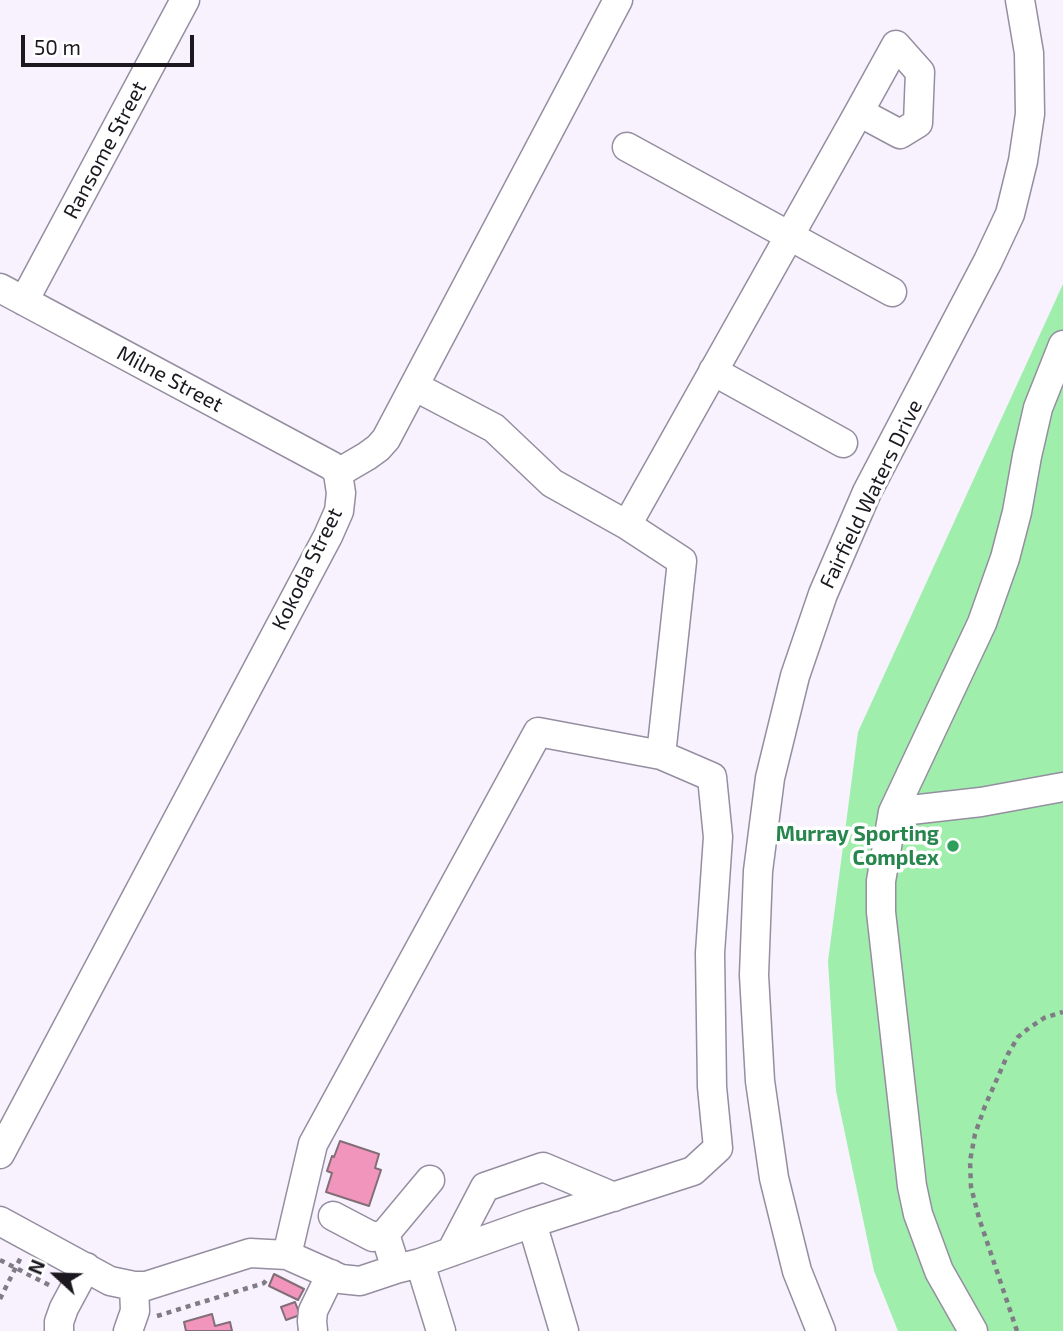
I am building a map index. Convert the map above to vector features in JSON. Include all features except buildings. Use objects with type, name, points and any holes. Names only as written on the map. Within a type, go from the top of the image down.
[{"type":"street","name":"Ransome Street","points":[[12,294],[185,0]]},
{"type":"street","points":[[338,472],[378,448],[386,439],[618,0]]},
{"type":"street","name":"Fairfield Waters Drive","points":[[821,1331],[797,1271],[790,1244],[774,1178],[760,1081],[754,975],[758,871],[770,778],[795,676],[823,594],[867,492],[1010,214],[1023,161],[1030,114],[1029,52],[1020,0]]},
{"type":"street","points":[[627,524],[859,112]]},
{"type":"street","points":[[627,148],[892,292]]},
{"type":"street","name":"Milne Street","points":[[12,294],[332,466],[338,472]]},
{"type":"street","points":[[973,1331],[939,1271],[918,1214],[912,1186],[881,912],[881,881],[893,812],[987,610],[1008,546],[1038,408],[1063,345]]},
{"type":"street","points":[[713,371],[844,443]]},
{"type":"street","points":[[414,386],[494,428],[552,484],[627,524],[682,561],[661,755]]},
{"type":"street","name":"Kokoda Street","points":[[0,1154],[328,536],[339,511],[341,493],[338,472]]},
{"type":"street","points":[[0,1221],[110,1280],[134,1286],[146,1286],[250,1253],[279,1264],[360,1281],[692,1171],[718,1148],[712,1087],[710,953],[718,837],[712,777],[661,755],[538,732],[313,1144],[279,1264]]},
{"type":"street","points":[[893,812],[981,802],[1063,787]]},
{"type":"street","points":[[451,1252],[485,1187],[543,1167],[614,1197]]},
{"type":"street","points":[[333,1216],[373,1237],[385,1234],[430,1180]]},
{"type":"street","points":[[531,1223],[564,1331]]},
{"type":"street","points":[[385,1234],[408,1266],[441,1331]]},
{"type":"street","points":[[59,1331],[64,1308],[86,1267]]},
{"type":"street","points":[[313,1331],[313,1311],[331,1274]]},
{"type":"street","points":[[134,1286],[135,1311],[140,1324]]},
{"type":"path","points":[[1017,1331],[979,1218],[971,1187],[970,1161],[975,1134],[985,1106],[1018,1037],[1044,1018],[1063,1012]]},
{"type":"path","points":[[0,1299],[31,1238]]},
{"type":"path","points":[[0,1260],[56,1289]]},
{"type":"path","points":[[140,1324],[264,1283],[279,1264]]},
{"type":"green space","name":"Murray Sporting Complex","points":[[1063,284],[1063,1331],[898,1331],[874,1271],[836,1091],[828,961],[858,732]]},
{"type":"place","name":"Murray Sporting Complex","points":[[953,846]]}]
